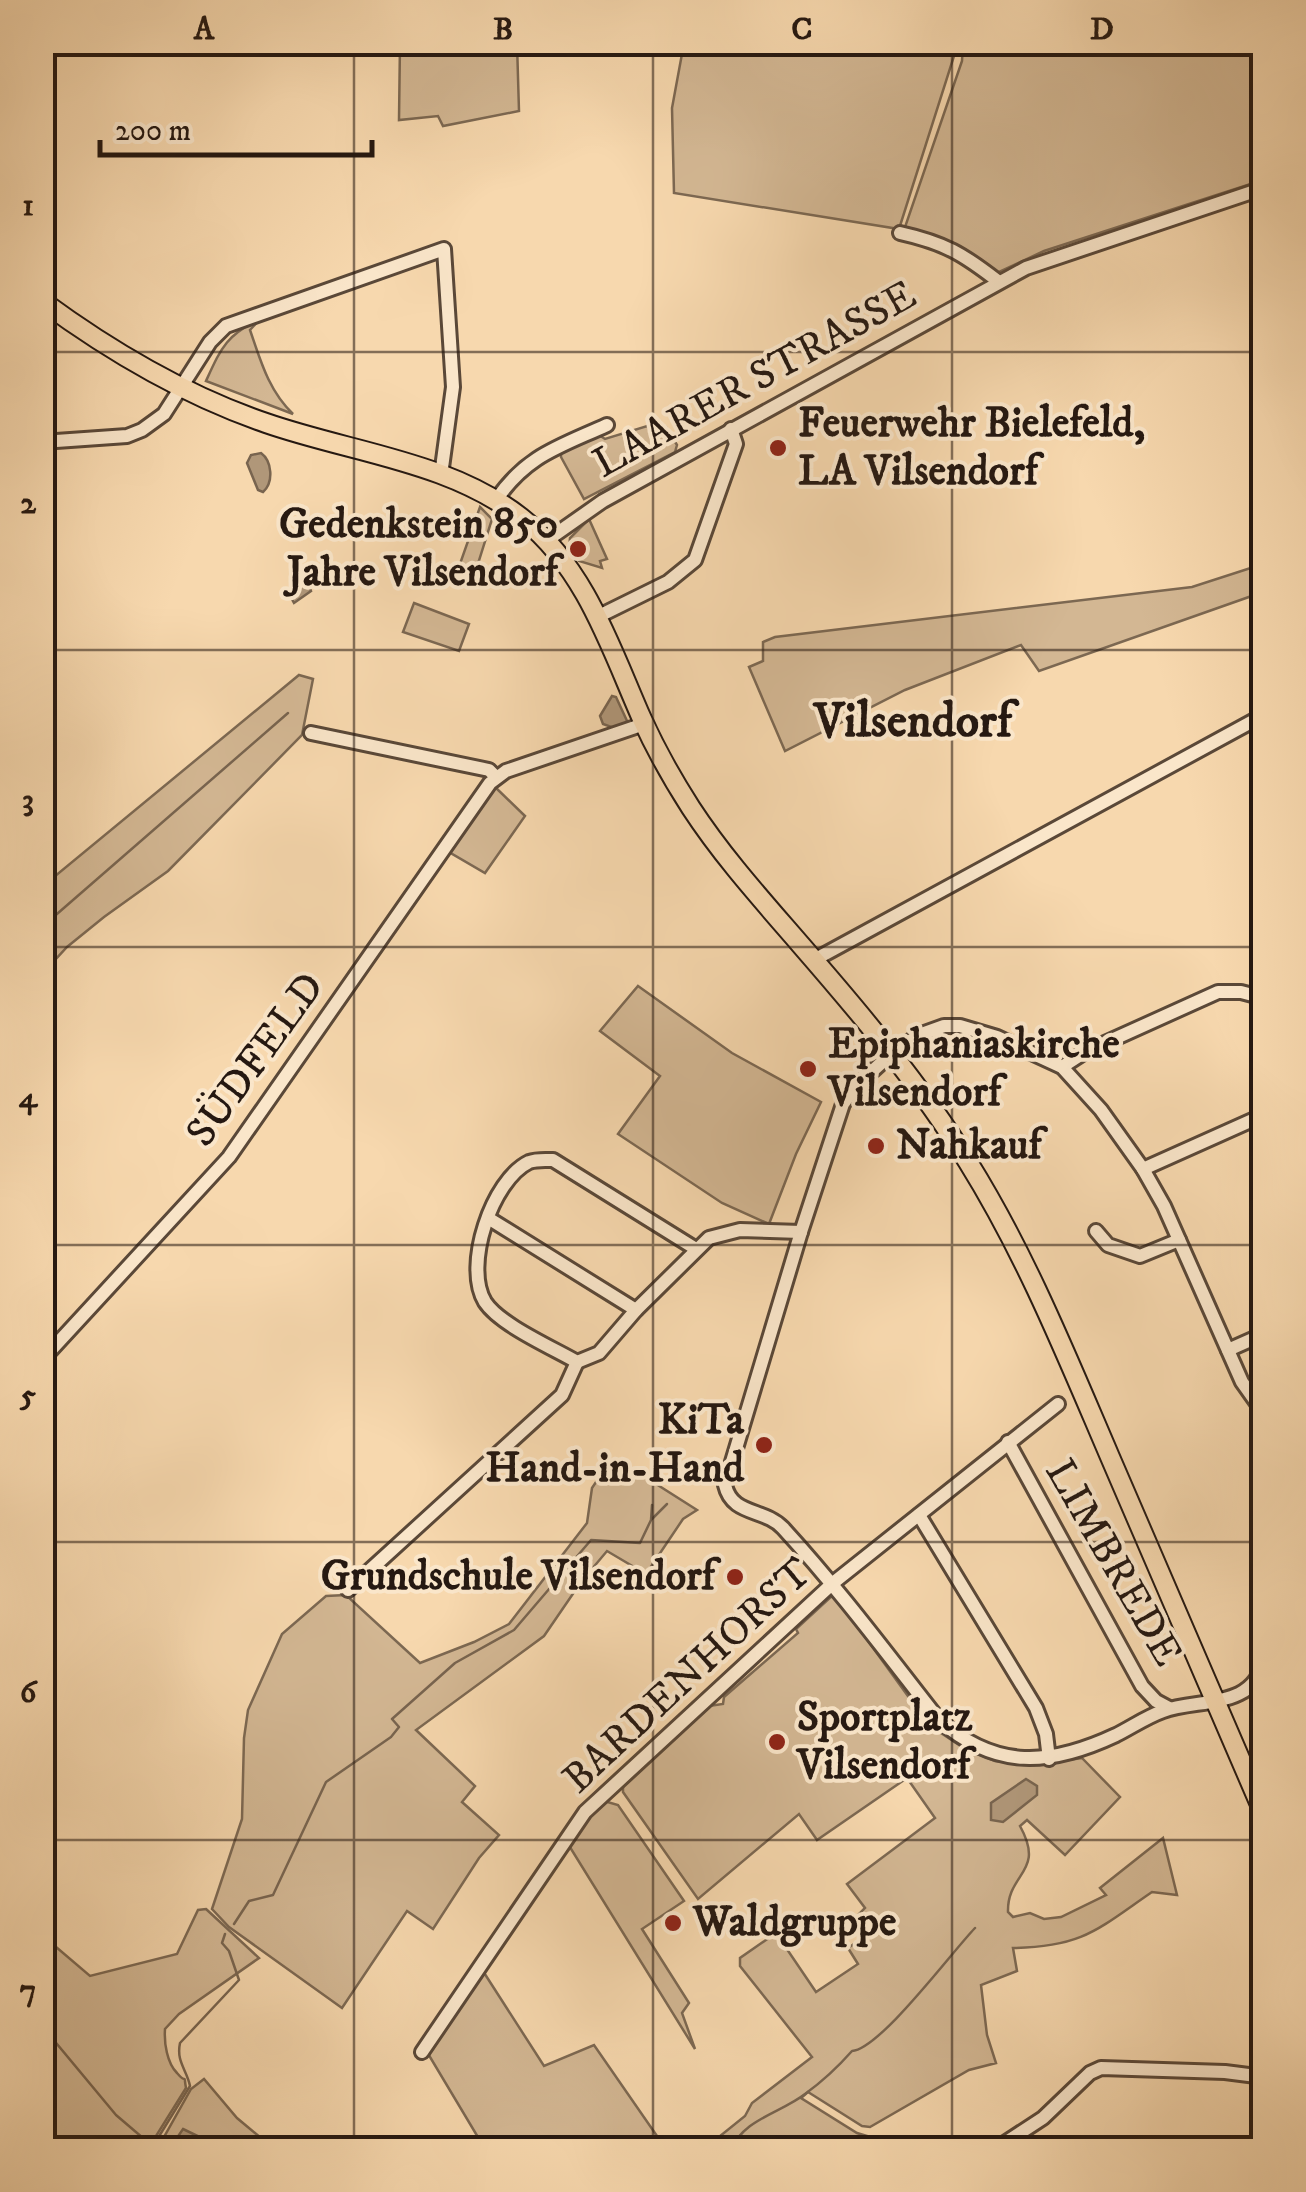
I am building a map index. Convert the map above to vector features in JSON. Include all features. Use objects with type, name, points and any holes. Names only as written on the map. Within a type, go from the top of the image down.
[{"type":"main road","points":[[42,301],[113,349],[182,386],[272,425],[441,475],[496,500],[546,541],[578,583],[597,617],[644,724],[708,833],[891,1054],[966,1158],[1022,1261],[1264,1814]]},
{"type":"street","name":"LAARER STRASSE","points":[[546,541],[591,508],[999,282],[1065,253],[1264,188]]},
{"type":"street","name":"LAARER STRASSE","points":[[900,233],[940,242],[999,282]]},
{"type":"street","points":[[42,442],[136,433],[164,414],[217,333],[242,318],[444,249],[453,387],[441,475]]},
{"type":"street","points":[[496,500],[514,475],[536,458],[606,426]]},
{"type":"street","points":[[597,617],[668,582],[699,554],[736,444],[732,430]]},
{"type":"street","points":[[814,960],[1264,715]]},
{"type":"street","points":[[311,732],[489,770],[496,777],[644,724]]},
{"type":"street","name":"SÜDFELD","points":[[42,1360],[229,1157],[496,777]]},
{"type":"street","points":[[1062,1067],[1084,1052],[1218,992],[1264,998]]},
{"type":"street","points":[[1263,1662],[1250,1687],[1216,1702],[1169,1708],[1094,1744],[1049,1759],[991,1752],[952,1732],[938,1720],[833,1584],[775,1520],[735,1505],[727,1496],[725,1485],[843,1104],[891,1054],[919,1035],[944,1026],[960,1026],[997,1038],[1062,1067],[1100,1110],[1143,1169],[1250,1396],[1264,1413]]},
{"type":"street","points":[[1143,1169],[1257,1118],[1264,1091]]},
{"type":"street","points":[[577,1362],[492,1310],[480,1288],[478,1250],[488,1218],[517,1172],[528,1162],[552,1160],[696,1249]]},
{"type":"street","points":[[488,1218],[636,1310]]},
{"type":"street","points":[[1096,1231],[1108,1245],[1140,1256],[1179,1240]]},
{"type":"street","points":[[348,1590],[562,1395],[577,1362],[599,1353],[696,1249],[724,1232],[801,1232]]},
{"type":"street","points":[[1228,1350],[1264,1334]]},
{"type":"street","name":"BARDENHORST","points":[[422,2052],[585,1812],[833,1584],[1058,1404]]},
{"type":"street","name":"LIMBREDE","points":[[1008,1442],[1142,1686],[1169,1708]]},
{"type":"street","points":[[919,1515],[1036,1708],[1046,1734],[1049,1759]]},
{"type":"street","points":[[994,2150],[1043,2118],[1090,2073],[1101,2068],[1264,2077]]},
{"type":"shaded area","points":[[400,43],[517,43],[519,111],[443,126],[438,116],[399,120]]},
{"type":"shaded area","points":[[684,43],[956,43],[899,229],[674,193],[672,108]]},
{"type":"shaded area","points":[[963,43],[1263,43],[1263,180],[1044,251],[997,273],[904,230],[962,61]]},
{"type":"shaded area","points":[[262,317],[250,330],[272,386],[293,414],[206,381],[226,343]]},
{"type":"shaded area","points":[[657,423],[666,427],[677,445],[675,452],[584,499],[561,450],[596,433],[605,439]]},
{"type":"shaded area","points":[[261,453],[270,472],[263,492],[258,490],[247,463],[251,455]]},
{"type":"shaded area","points":[[480,507],[492,519],[476,570],[455,578]]},
{"type":"shaded area","points":[[589,519],[607,559],[600,561],[602,568],[579,561],[569,550],[570,538]]},
{"type":"shaded area","points":[[1263,564],[1263,592],[1039,671],[1021,645],[905,690],[785,751],[749,667],[763,661],[763,642],[775,637],[1192,587]]},
{"type":"shaded area","points":[[300,578],[306,579],[311,591],[294,603],[288,592]]},
{"type":"shaded area","points":[[414,603],[469,624],[459,651],[403,632]]},
{"type":"shaded area","points":[[299,675],[313,679],[302,735],[168,871],[67,947],[43,973],[43,886]]},
{"type":"shaded area","points":[[612,696],[628,723],[614,728],[603,724],[600,716]]},
{"type":"shaded area","points":[[494,786],[525,816],[485,873],[449,852]]},
{"type":"shaded area","points":[[638,986],[732,1053],[821,1102],[769,1224],[722,1203],[618,1134],[660,1076],[600,1031]]},
{"type":"shaded area","points":[[614,1462],[623,1463],[697,1510],[683,1519],[646,1574],[607,1551],[544,1636],[416,1730],[475,1786],[462,1802],[499,1835],[479,1858],[433,1929],[407,1911],[342,2008],[229,1927],[212,1909],[242,1819],[248,1710],[282,1634],[326,1596],[346,1595],[420,1663],[509,1624],[587,1523],[592,1488]]},
{"type":"shaded area","points":[[834,1594],[929,1725],[965,1749],[995,1761],[1034,1765],[1082,1758],[1120,1797],[1065,1855],[1027,1820],[1020,1826],[1029,1854],[1009,1899],[1008,1912],[1013,1917],[1030,1913],[1044,1919],[1061,1917],[1106,1895],[1100,1888],[1163,1838],[1177,1895],[1152,1892],[1103,1926],[1074,1940],[1013,1948],[1017,1971],[981,1985],[987,2035],[996,2063],[969,2070],[870,2127],[862,2126],[808,2092],[801,2098],[857,2133],[910,2149],[704,2149],[745,2116],[752,2103],[812,2057],[740,1966],[740,1958],[776,1933],[816,1992],[858,1964],[848,1948],[870,1933],[857,1916],[865,1908],[847,1884],[935,1818],[907,1778],[817,1840],[799,1814],[698,1899],[623,1792],[623,1785],[709,1706],[723,1704],[724,1697],[798,1633],[796,1629]]},
{"type":"shaded area","points":[[1026,1779],[1037,1786],[1037,1795],[1003,1822],[991,1820],[991,1803]]},
{"type":"shaded area","points":[[604,1801],[618,1805],[684,1901],[642,1929],[689,2003],[682,2013],[695,2049],[568,1844],[584,1819]]},
{"type":"shaded area","points":[[206,1909],[259,1958],[179,2014],[165,2029],[169,2058],[185,2079],[186,2088],[156,2136],[160,2144],[191,2089],[204,2079],[237,2118],[274,2149],[43,2149],[42,1935],[90,1976],[177,1954],[198,1910]]},
{"type":"shaded area","points":[[481,1968],[544,2066],[594,2045],[666,2149],[485,2149],[427,2052]]},
{"type":"shaded area","points":[[183,2129],[204,2139],[215,2149],[170,2148]]},
{"type":"waterway","points":[[42,927],[288,713]]},
{"type":"waterway","points":[[652,1519],[667,1504]]},
{"type":"waterway","points":[[234,1924],[249,1901],[273,1895],[326,1782],[391,1737],[399,1727],[392,1719],[455,1663],[514,1630],[591,1540],[640,1543],[651,1520],[652,1505]]},
{"type":"waterway","points":[[731,2150],[744,2131],[805,2094],[852,2051],[880,2034],[975,1928]]},
{"type":"waterway","points":[[153,2146],[190,2086],[181,2061],[180,2043],[239,1980],[229,1951],[222,1943],[225,1934]]},
{"type":"waterway","points":[[42,2026],[116,2115],[157,2150]]},
{"type":"place","name":"Feuerwehr Bielefeld, LA Vilsendorf","points":[[778,448]]},
{"type":"place","name":"Gedenkstein 850 Jahre Vilsendorf","points":[[578,549]]},
{"type":"place","name":"Epiphaniaskirche Vilsendorf","points":[[808,1069]]},
{"type":"place","name":"Nahkauf","points":[[876,1146]]},
{"type":"place","name":"KiTa Hand-in-Hand","points":[[764,1445]]},
{"type":"place","name":"Grundschule Vilsendorf","points":[[735,1577]]},
{"type":"place","name":"Sportplatz Vilsendorf","points":[[777,1742]]},
{"type":"place","name":"Waldgruppe","points":[[673,1923]]},
{"type":"district","name":"Vilsendorf","points":[[913,722]]}]
